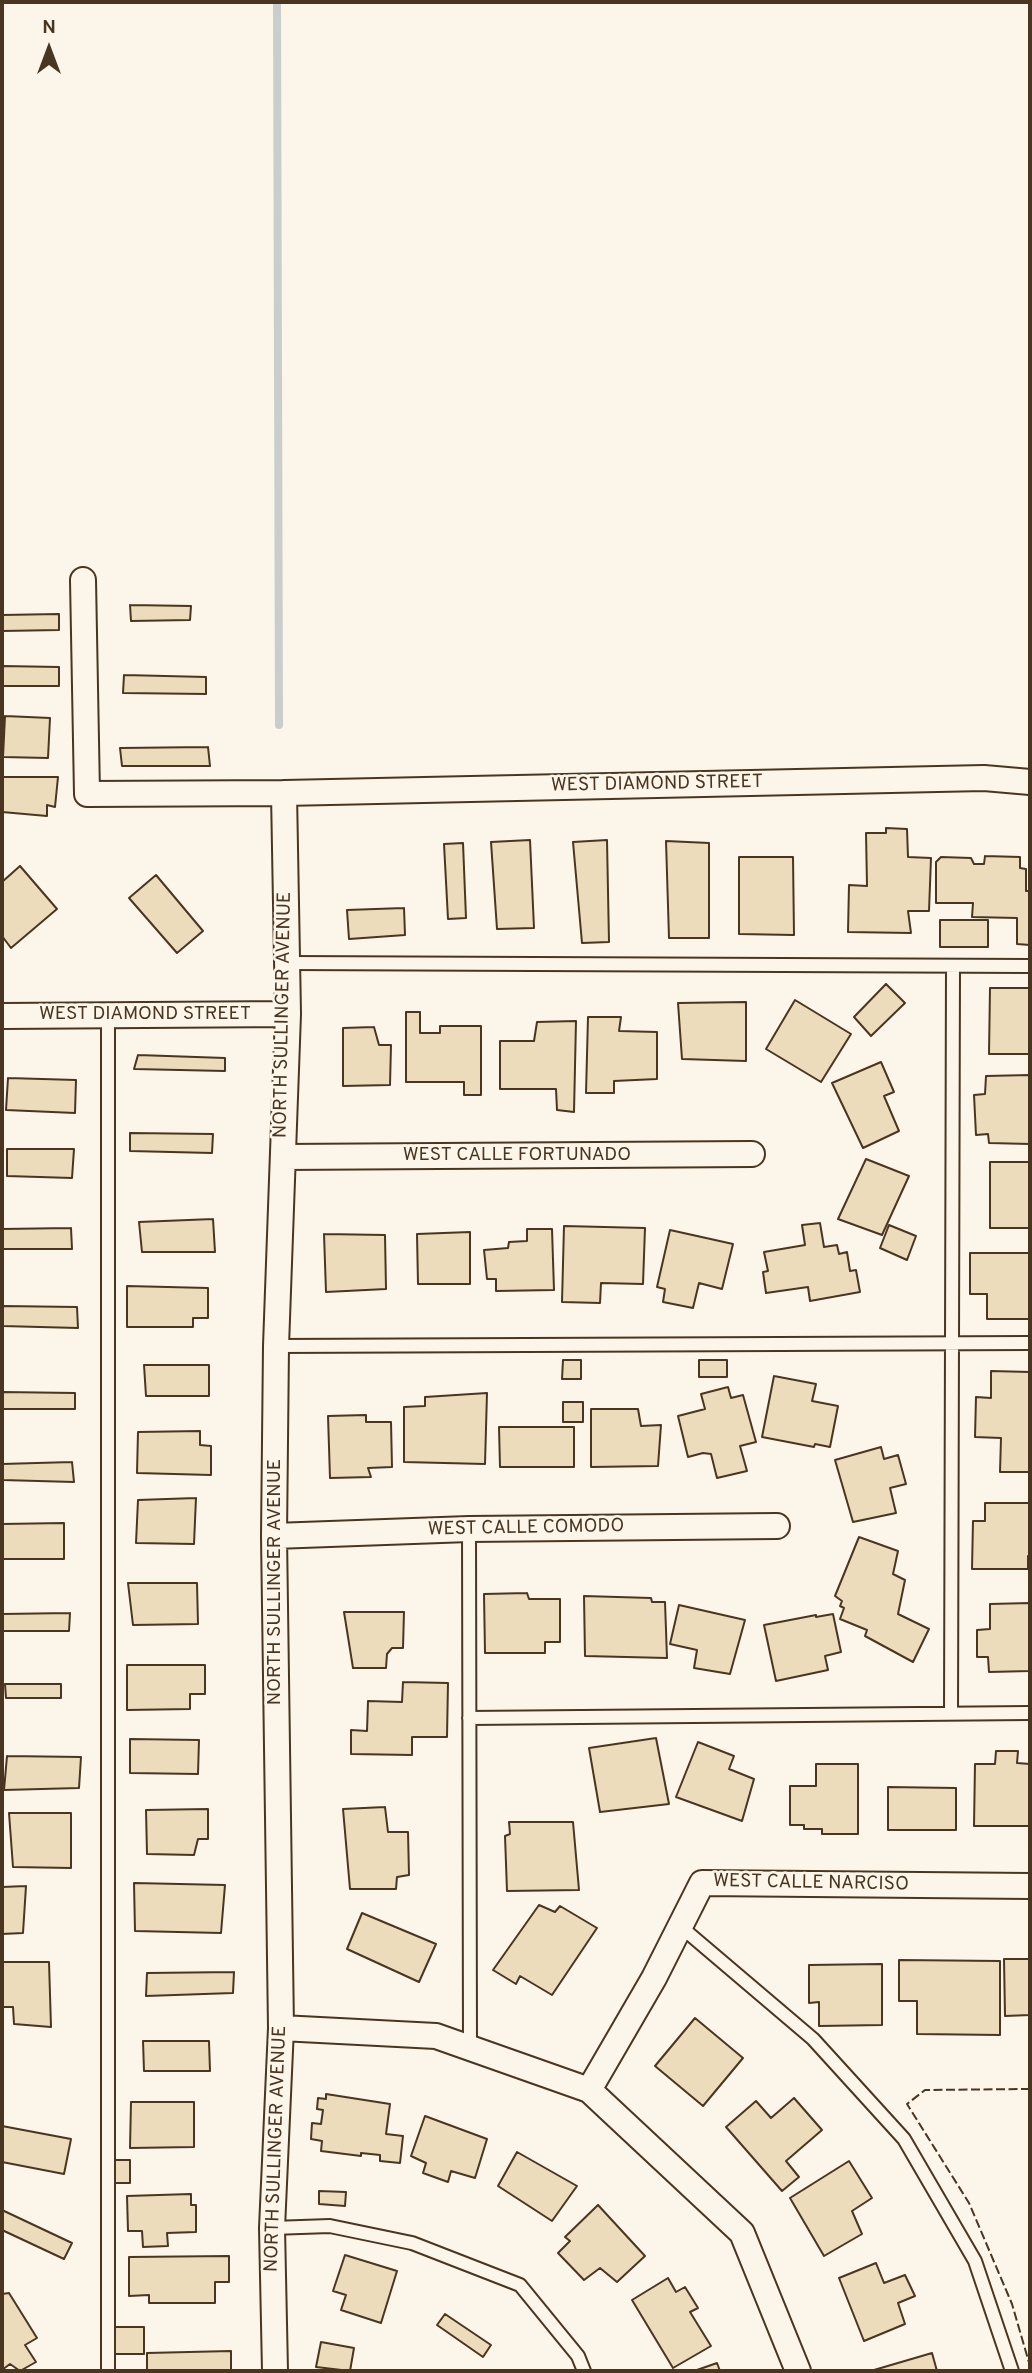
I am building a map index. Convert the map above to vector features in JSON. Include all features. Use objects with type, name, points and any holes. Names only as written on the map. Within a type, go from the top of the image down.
[{"type":"street","name":"WEST DIAMOND STREET","points":[[83,580],[87,794],[284,793],[985,778],[1030,782]]},
{"type":"street","name":"NORTH SULLINGER AVENUE","points":[[275,2371],[272,2228],[281,2028],[274,1535],[276,1346],[288,1014],[284,793]]},
{"type":"street","name":"WEST DIAMOND STREET","points":[[2,1016],[288,1014]]},
{"type":"street","name":"WEST CALLE FORTUNADO","points":[[282,1157],[752,1154]]},
{"type":"street","name":"WEST CALLE COMODO","points":[[274,1535],[469,1529],[777,1526]]},
{"type":"street","name":"WEST CALLE NARCISO","points":[[589,2090],[654,1978],[702,1883],[1030,1886]]},
{"type":"street","points":[[281,2028],[436,2036],[589,2090],[741,2233],[798,2371]]},
{"type":"lane","points":[[287,963],[1030,966]]},
{"type":"lane","points":[[951,1713],[953,967]]},
{"type":"lane","points":[[108,1015],[108,2371]]},
{"type":"lane","points":[[276,1346],[1030,1343]]},
{"type":"lane","points":[[469,1529],[470,2048]]},
{"type":"lane","points":[[469,1718],[1030,1713]]},
{"type":"lane","points":[[680,1926],[813,2039],[904,2139],[975,2261],[1012,2371]]},
{"type":"lane","points":[[272,2228],[330,2226],[412,2243],[520,2285],[578,2356],[584,2371]]},
{"type":"building","points":[[130,605],[191,606],[190,620],[131,621]]},
{"type":"building","points":[[59,614],[59,630],[2,631],[2,615]]},
{"type":"building","points":[[2,666],[59,667],[59,686],[2,686]]},
{"type":"building","points":[[124,675],[206,677],[206,694],[123,693]]},
{"type":"building","points":[[5,716],[50,718],[48,758],[3,757]]},
{"type":"building","points":[[208,747],[210,766],[122,766],[120,748]]},
{"type":"building","points":[[2,777],[58,777],[55,807],[47,805],[47,816],[2,812]]},
{"type":"building","points":[[886,828],[907,829],[908,857],[931,858],[929,911],[908,911],[911,933],[848,932],[849,885],[867,886],[866,833],[886,833]]},
{"type":"building","points":[[530,840],[534,928],[497,929],[491,842]]},
{"type":"building","points":[[607,840],[609,942],[582,943],[573,842]]},
{"type":"building","points":[[666,841],[709,843],[709,938],[669,938]]},
{"type":"building","points":[[463,843],[466,918],[448,919],[444,844]]},
{"type":"building","points":[[985,856],[1020,857],[1020,868],[1026,869],[1026,891],[1030,891],[1030,945],[1017,944],[1017,918],[972,917],[973,903],[936,903],[936,862],[941,857],[971,858],[974,864],[984,864]]},
{"type":"building","points":[[739,857],[793,857],[794,935],[739,934]]},
{"type":"building","points":[[20,866],[57,909],[11,948],[2,936],[2,882]]},
{"type":"building","points":[[156,875],[203,931],[177,953],[129,898]]},
{"type":"building","points":[[404,908],[405,935],[349,939],[347,910]]},
{"type":"building","points":[[940,920],[988,920],[988,947],[940,947]]},
{"type":"building","points":[[886,984],[905,1003],[871,1036],[854,1017]]},
{"type":"building","points":[[990,988],[1030,988],[1030,1054],[989,1054]]},
{"type":"building","points":[[795,1000],[851,1034],[821,1082],[766,1049]]},
{"type":"building","points":[[746,1002],[746,1061],[682,1059],[678,1003]]},
{"type":"building","points":[[406,1012],[420,1012],[420,1033],[440,1033],[440,1026],[481,1026],[481,1095],[464,1095],[464,1082],[406,1082]]},
{"type":"building","points":[[588,1017],[621,1017],[619,1031],[657,1032],[657,1079],[614,1081],[614,1093],[586,1093]]},
{"type":"building","points":[[576,1021],[574,1112],[557,1110],[556,1089],[500,1089],[500,1041],[534,1041],[537,1022]]},
{"type":"building","points":[[374,1027],[379,1045],[391,1045],[390,1085],[343,1086],[343,1028]]},
{"type":"building","points":[[138,1055],[225,1058],[225,1071],[134,1069]]},
{"type":"building","points":[[881,1062],[894,1092],[884,1096],[899,1131],[863,1148],[832,1083]]},
{"type":"building","points":[[1030,1075],[1030,1144],[989,1143],[988,1134],[976,1135],[974,1095],[985,1094],[986,1076]]},
{"type":"building","points":[[8,1078],[76,1080],[75,1113],[6,1110]]},
{"type":"building","points":[[130,1133],[213,1134],[212,1153],[130,1151]]},
{"type":"building","points":[[7,1149],[74,1149],[72,1178],[7,1176]]},
{"type":"building","points":[[866,1159],[909,1176],[882,1235],[838,1219]]},
{"type":"building","points":[[990,1162],[1030,1162],[1030,1228],[990,1228]]},
{"type":"building","points":[[213,1219],[215,1252],[142,1252],[139,1222]]},
{"type":"building","points":[[820,1223],[824,1247],[837,1245],[839,1254],[847,1252],[850,1271],[856,1270],[860,1292],[810,1301],[808,1287],[766,1293],[763,1272],[768,1271],[764,1252],[805,1245],[802,1225]]},
{"type":"building","points":[[889,1225],[916,1236],[907,1260],[880,1248]]},
{"type":"building","points":[[564,1226],[645,1228],[643,1284],[601,1283],[600,1303],[562,1302]]},
{"type":"building","points":[[71,1228],[72,1249],[2,1249],[2,1229]]},
{"type":"building","points":[[527,1229],[552,1229],[554,1290],[496,1291],[496,1279],[487,1279],[484,1250],[508,1248],[509,1242],[527,1241]]},
{"type":"building","points":[[670,1230],[733,1244],[722,1289],[699,1283],[693,1308],[663,1302],[665,1289],[657,1287]]},
{"type":"building","points":[[470,1232],[470,1284],[418,1284],[417,1234]]},
{"type":"building","points":[[324,1234],[385,1235],[386,1289],[326,1292]]},
{"type":"building","points":[[970,1253],[1030,1253],[1030,1319],[987,1319],[987,1294],[970,1294]]},
{"type":"building","points":[[127,1286],[208,1288],[208,1318],[193,1318],[193,1327],[127,1327]]},
{"type":"building","points":[[2,1306],[77,1307],[78,1328],[2,1326]]},
{"type":"building","points":[[563,1360],[581,1360],[581,1379],[562,1379]]},
{"type":"building","points":[[699,1360],[727,1360],[727,1377],[699,1377]]},
{"type":"building","points":[[144,1365],[209,1365],[209,1396],[146,1396]]},
{"type":"building","points":[[991,1371],[1030,1372],[1030,1472],[1000,1472],[1001,1438],[975,1437],[976,1397],[991,1398]]},
{"type":"building","points":[[774,1376],[816,1384],[812,1401],[838,1406],[830,1447],[815,1444],[814,1447],[762,1437]]},
{"type":"building","points":[[728,1387],[731,1398],[743,1395],[756,1442],[740,1446],[747,1471],[717,1478],[711,1454],[688,1457],[678,1416],[705,1409],[701,1394]]},
{"type":"building","points":[[2,1392],[75,1393],[75,1409],[2,1409]]},
{"type":"building","points":[[487,1393],[485,1464],[404,1462],[404,1407],[425,1406],[425,1397]]},
{"type":"building","points":[[563,1402],[583,1402],[583,1422],[563,1422]]},
{"type":"building","points":[[591,1409],[638,1409],[641,1426],[661,1425],[658,1466],[591,1467]]},
{"type":"building","points":[[366,1415],[366,1422],[391,1422],[392,1467],[368,1468],[371,1477],[330,1478],[328,1416]]},
{"type":"building","points":[[499,1427],[574,1427],[574,1467],[500,1467]]},
{"type":"building","points":[[200,1431],[200,1445],[211,1446],[211,1475],[137,1473],[138,1432]]},
{"type":"building","points":[[881,1447],[884,1459],[898,1455],[906,1484],[890,1488],[896,1513],[853,1522],[835,1460]]},
{"type":"building","points":[[72,1462],[74,1482],[2,1480],[2,1464]]},
{"type":"building","points":[[196,1498],[194,1544],[136,1543],[138,1500]]},
{"type":"building","points":[[985,1503],[1030,1503],[1028,1569],[972,1569],[973,1521],[985,1521]]},
{"type":"building","points":[[64,1523],[64,1559],[2,1559],[2,1524]]},
{"type":"building","points":[[859,1537],[898,1551],[893,1574],[905,1580],[898,1614],[929,1629],[913,1662],[865,1636],[867,1630],[840,1619],[844,1608],[840,1606],[842,1601],[835,1596]]},
{"type":"building","points":[[128,1583],[197,1583],[198,1624],[133,1625]]},
{"type":"building","points":[[527,1593],[529,1599],[560,1599],[560,1642],[545,1642],[545,1653],[485,1653],[484,1594]]},
{"type":"building","points":[[584,1596],[651,1598],[652,1602],[665,1602],[667,1658],[585,1656]]},
{"type":"building","points":[[1030,1603],[1030,1671],[989,1672],[988,1657],[977,1657],[977,1630],[990,1629],[990,1604]]},
{"type":"building","points":[[679,1605],[745,1620],[730,1674],[694,1668],[697,1650],[670,1644]]},
{"type":"building","points":[[344,1612],[404,1612],[403,1648],[392,1648],[387,1654],[386,1668],[353,1668]]},
{"type":"building","points":[[70,1613],[69,1631],[2,1631],[2,1614]]},
{"type":"building","points":[[833,1614],[841,1652],[825,1656],[828,1670],[776,1681],[764,1625]]},
{"type":"building","points":[[127,1665],[205,1665],[205,1694],[190,1694],[190,1709],[127,1710]]},
{"type":"building","points":[[403,1682],[448,1683],[447,1737],[412,1737],[412,1755],[351,1754],[351,1730],[367,1731],[368,1701],[402,1702]]},
{"type":"building","points":[[5,1684],[61,1684],[61,1698],[6,1698]]},
{"type":"building","points":[[656,1738],[669,1804],[600,1812],[589,1748]]},
{"type":"building","points":[[130,1739],[199,1740],[198,1774],[130,1773]]},
{"type":"building","points":[[698,1742],[734,1756],[729,1769],[754,1779],[742,1821],[676,1797]]},
{"type":"building","points":[[996,1751],[1018,1751],[1017,1763],[1030,1764],[1030,1826],[974,1826],[975,1764],[995,1764]]},
{"type":"building","points":[[7,1756],[81,1757],[79,1788],[4,1790]]},
{"type":"building","points":[[816,1764],[858,1764],[858,1834],[822,1834],[822,1829],[804,1829],[804,1825],[790,1825],[790,1786],[816,1786]]},
{"type":"building","points":[[888,1787],[956,1788],[956,1830],[888,1830]]},
{"type":"building","points":[[385,1807],[388,1832],[408,1832],[409,1875],[397,1877],[396,1889],[350,1889],[343,1809]]},
{"type":"building","points":[[208,1809],[208,1839],[198,1839],[194,1855],[147,1854],[146,1810]]},
{"type":"building","points":[[9,1813],[71,1813],[71,1868],[13,1867]]},
{"type":"building","points":[[509,1822],[573,1822],[579,1890],[507,1891],[505,1836],[510,1834]]},
{"type":"building","points":[[134,1883],[225,1885],[221,1933],[135,1931]]},
{"type":"building","points":[[26,1886],[23,1933],[2,1934],[2,1887]]},
{"type":"building","points":[[539,1905],[555,1912],[560,1906],[597,1928],[552,1995],[520,1976],[516,1984],[493,1970]]},
{"type":"building","points":[[362,1913],[436,1944],[419,1982],[347,1949]]},
{"type":"building","points":[[1004,1959],[1030,1959],[1030,2015],[1005,2016]]},
{"type":"building","points":[[899,1960],[1000,1961],[1000,2035],[917,2034],[917,2001],[899,2001]]},
{"type":"building","points":[[2,1962],[49,1962],[51,2027],[14,2024],[13,2007],[2,2007]]},
{"type":"building","points":[[882,1964],[882,2025],[819,2026],[819,2002],[809,2003],[809,1965]]},
{"type":"building","points":[[234,1972],[233,1993],[146,1996],[147,1973]]},
{"type":"building","points":[[695,2018],[743,2058],[703,2106],[655,2066]]},
{"type":"building","points":[[143,2041],[209,2041],[210,2071],[144,2071]]},
{"type":"building","points":[[326,2094],[390,2104],[386,2134],[403,2136],[400,2163],[380,2161],[380,2155],[361,2153],[361,2156],[321,2151],[322,2141],[311,2139],[312,2123],[321,2124],[323,2110],[317,2109],[318,2098],[326,2099]]},
{"type":"building","points":[[794,2098],[822,2130],[786,2161],[799,2177],[782,2191],[726,2127],[756,2101],[771,2118]]},
{"type":"building","points":[[131,2102],[194,2102],[194,2147],[130,2148]]},
{"type":"building","points":[[425,2116],[487,2139],[475,2178],[451,2171],[448,2182],[423,2173],[426,2163],[411,2156]]},
{"type":"building","points":[[2,2126],[71,2139],[64,2174],[2,2162]]},
{"type":"building","points":[[517,2152],[577,2186],[552,2221],[498,2186]]},
{"type":"building","points":[[115,2160],[130,2160],[130,2183],[114,2183]]},
{"type":"building","points":[[849,2161],[872,2198],[852,2211],[862,2234],[824,2256],[790,2198]]},
{"type":"building","points":[[319,2191],[346,2192],[345,2206],[319,2204]]},
{"type":"building","points":[[191,2194],[191,2205],[196,2205],[196,2232],[167,2233],[168,2246],[143,2247],[142,2231],[128,2231],[127,2196]]},
{"type":"building","points":[[598,2205],[645,2256],[617,2282],[600,2268],[584,2280],[558,2253],[570,2241],[565,2237]]},
{"type":"building","points":[[2,2210],[72,2243],[64,2259],[2,2230]]},
{"type":"building","points":[[345,2255],[397,2271],[381,2323],[341,2310],[346,2295],[333,2291]]},
{"type":"building","points":[[229,2256],[229,2282],[215,2282],[215,2303],[149,2303],[149,2295],[129,2296],[129,2257]]},
{"type":"building","points":[[876,2263],[884,2283],[905,2275],[915,2296],[898,2303],[905,2324],[864,2341],[839,2278]]},
{"type":"building","points":[[668,2278],[676,2292],[685,2287],[698,2308],[690,2312],[711,2346],[673,2368],[632,2300]]},
{"type":"building","points":[[9,2293],[37,2338],[25,2345],[36,2362],[20,2371],[10,2364],[2,2370],[2,2294]]},
{"type":"building","points":[[445,2314],[491,2345],[483,2357],[437,2325]]},
{"type":"building","points":[[113,2327],[144,2327],[144,2354],[113,2354]]},
{"type":"building","points":[[321,2342],[354,2348],[350,2371],[316,2367]]},
{"type":"building","points":[[231,2351],[231,2371],[147,2371],[147,2353]]},
{"type":"building","points":[[932,2353],[937,2371],[874,2371],[874,2370]]},
{"type":"building","points":[[717,2363],[720,2371],[694,2371]]},
{"type":"waterway","points":[[277,2],[279,725]]},
{"type":"fence","points":[[1030,2089],[925,2090],[907,2104],[969,2203],[1012,2304],[1030,2366]]}]
